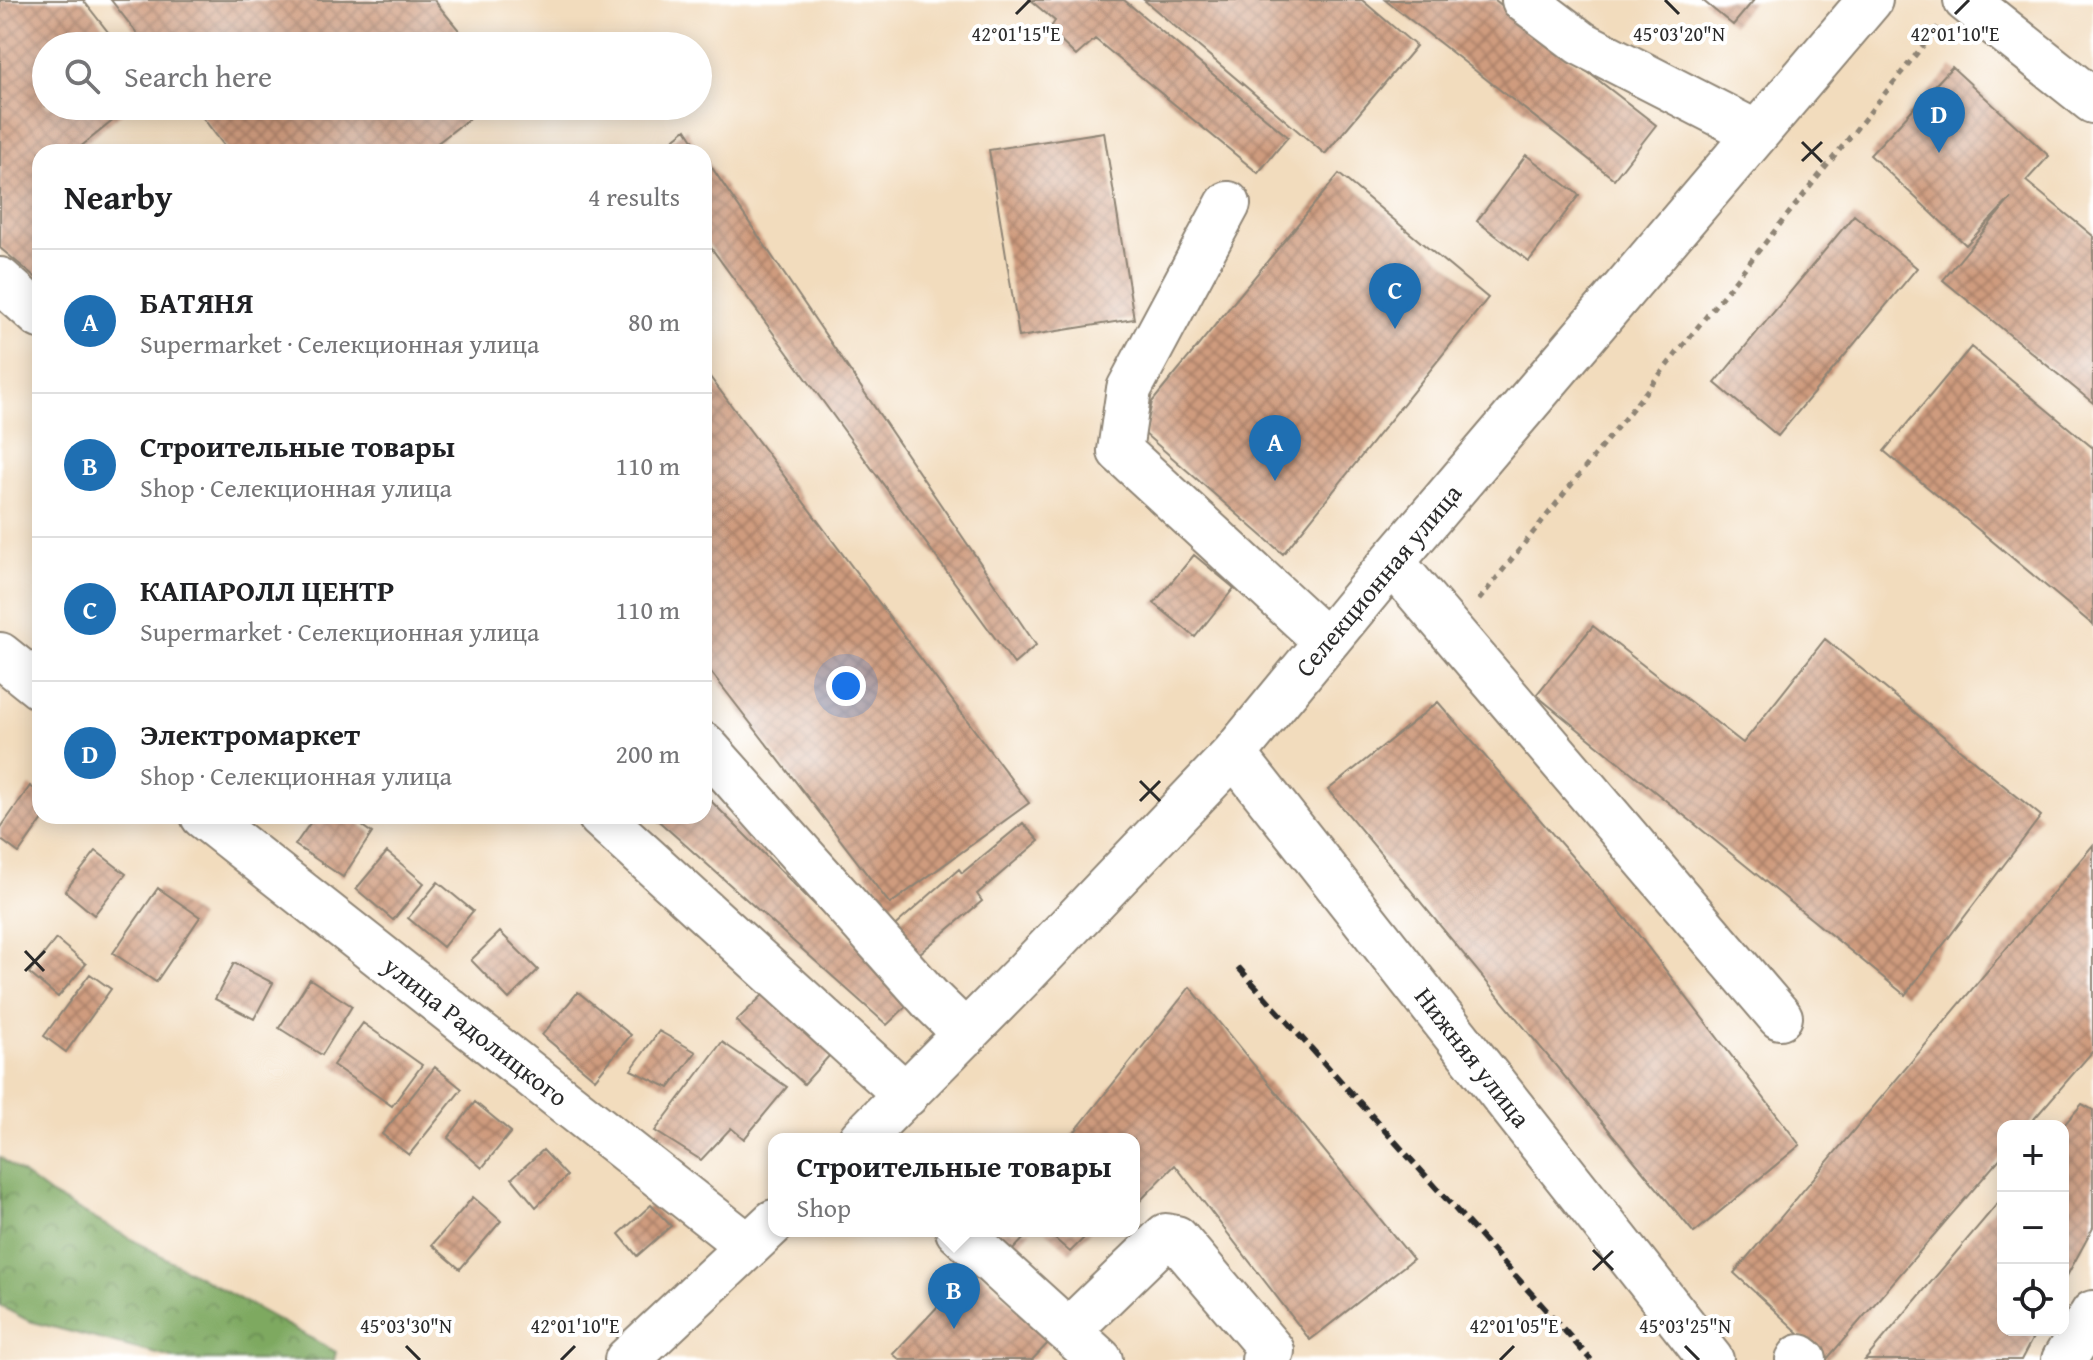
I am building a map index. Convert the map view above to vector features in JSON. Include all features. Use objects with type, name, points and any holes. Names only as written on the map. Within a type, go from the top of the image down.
[{"type":"street","points":[[1524,0],[1581,43],[1757,133]]},
{"type":"street","name":"Селекционная улица","points":[[871,1133],[1234,754],[1392,562],[1870,0]]},
{"type":"street","points":[[1956,9],[2093,101]]},
{"type":"street","points":[[1228,204],[1129,389],[1120,451],[1326,641]]},
{"type":"street","points":[[0,280],[32,309]]},
{"type":"street","points":[[1392,562],[1780,1017]]},
{"type":"street","points":[[0,655],[32,681]]},
{"type":"street","points":[[712,754],[930,999],[966,1034]]},
{"type":"street","name":"Нижняя улица","points":[[1234,754],[1711,1360]]},
{"type":"street","name":"улица Радолицкого","points":[[214,824],[761,1234]]},
{"type":"street","points":[[609,824],[906,1095]]},
{"type":"street","points":[[627,1360],[761,1234]]},
{"type":"street","points":[[1068,1331],[1166,1236],[1176,1238],[1272,1351],[1264,1360]]},
{"type":"street","points":[[965,1237],[1100,1360]]},
{"type":"street","points":[[2064,1360],[2093,1313]]},
{"type":"path","points":[[1452,633],[1956,9]]},
{"type":"green space","points":[[0,1157],[51,1195],[336,1352],[334,1360],[180,1360],[29,1321],[0,1306]]},
{"type":"building","points":[[0,0],[83,0],[108,32],[32,32],[32,120],[114,120],[84,144],[32,144],[32,274],[0,248]]},
{"type":"building","points":[[111,0],[434,0],[460,32],[136,32]]},
{"type":"building","points":[[1030,0],[1124,0],[1288,137],[1258,173],[1095,39],[1076,56],[1049,30],[1055,21]]},
{"type":"building","points":[[1144,0],[1362,0],[1416,46],[1325,154]]},
{"type":"building","points":[[1385,0],[1495,0],[1656,125],[1614,179]]},
{"type":"building","points":[[1702,0],[1754,0],[1733,25]]},
{"type":"building","points":[[1952,67],[2049,156],[2026,181],[2093,236],[2093,403],[1943,280],[2011,198],[1966,245],[1870,155]]},
{"type":"building","points":[[205,120],[467,120],[436,144],[223,144]]},
{"type":"building","points":[[686,129],[696,144],[667,144]]},
{"type":"building","points":[[1104,132],[1134,319],[1019,337],[989,150]]},
{"type":"building","points":[[1526,155],[1579,195],[1529,261],[1477,221]]},
{"type":"building","points":[[712,168],[1036,645],[1014,664],[712,249]]},
{"type":"building","points":[[1339,174],[1488,298],[1283,554],[1145,434],[1152,402]]},
{"type":"building","points":[[1854,215],[1917,268],[1778,436],[1715,383]]},
{"type":"building","points":[[1971,347],[2093,448],[2093,625],[1884,451]]},
{"type":"building","points":[[712,380],[1029,803],[890,904],[712,673]]},
{"type":"building","points":[[1194,555],[1234,588],[1195,637],[1154,603]]},
{"type":"building","points":[[1593,626],[1743,743],[1825,639],[2041,816],[1905,995],[1536,695]]},
{"type":"building","points":[[1438,702],[1627,920],[1800,1145],[1694,1233],[1328,790]]},
{"type":"building","points":[[30,786],[32,787],[32,824],[39,824],[19,853],[0,839],[0,829]]},
{"type":"building","points":[[712,802],[817,907],[915,998],[887,1025],[662,824],[712,824]]},
{"type":"building","points":[[1023,823],[1039,841],[977,894],[982,901],[914,958],[890,930],[959,869],[962,873]]},
{"type":"building","points":[[309,824],[359,824],[372,833],[343,877],[295,845]]},
{"type":"building","points":[[2093,845],[2093,1051],[2033,1120],[1997,1120],[1997,1162],[1827,1359],[1734,1273]]},
{"type":"building","points":[[96,851],[126,874],[94,915],[65,891]]},
{"type":"building","points":[[387,852],[424,883],[393,920],[356,889]]},
{"type":"building","points":[[438,882],[473,911],[443,947],[408,918]]},
{"type":"building","points":[[158,888],[200,917],[156,982],[113,953]]},
{"type":"building","points":[[500,932],[538,970],[509,999],[471,960]]},
{"type":"building","points":[[56,939],[86,964],[58,997],[29,973]]},
{"type":"building","points":[[234,963],[273,983],[254,1019],[215,999]]},
{"type":"building","points":[[90,974],[111,989],[66,1052],[44,1036]]},
{"type":"building","points":[[310,979],[352,1006],[322,1055],[279,1028]]},
{"type":"building","points":[[1190,987],[1413,1259],[1310,1340],[1175,1165],[1140,1201],[1140,1133],[1074,1133]]},
{"type":"building","points":[[768,990],[837,1047],[804,1084],[736,1021]]},
{"type":"building","points":[[578,992],[631,1035],[595,1079],[542,1035]]},
{"type":"building","points":[[363,1023],[422,1065],[392,1106],[333,1065]]},
{"type":"building","points":[[659,1031],[696,1052],[669,1088],[631,1070]]},
{"type":"building","points":[[722,1042],[787,1087],[744,1139],[731,1128],[701,1160],[655,1131]]},
{"type":"building","points":[[435,1067],[462,1089],[409,1155],[382,1134]]},
{"type":"building","points":[[475,1102],[511,1132],[482,1168],[448,1138]]},
{"type":"building","points":[[2082,1104],[2093,1110],[2093,1228],[2069,1272],[2069,1120]]},
{"type":"building","points":[[543,1150],[567,1176],[536,1207],[512,1178]]},
{"type":"building","points":[[473,1197],[501,1221],[460,1269],[432,1245]]},
{"type":"building","points":[[1997,1204],[1997,1336],[2034,1336],[2021,1360],[1865,1360]]},
{"type":"building","points":[[651,1205],[671,1226],[637,1256],[619,1234]]},
{"type":"building","points":[[993,1237],[1025,1237],[1008,1255]]},
{"type":"building","points":[[1053,1237],[1085,1237],[1070,1252]]},
{"type":"building","points":[[974,1268],[1051,1340],[1032,1360],[900,1360],[893,1354]]},
{"type":"railway","points":[[1238,967],[1591,1360]]},
{"type":"place","name":"Электромаркет","points":[[1939,153]]},
{"type":"place","name":"КАПАРОЛЛ ЦЕНТР","points":[[1395,329]]},
{"type":"place","name":"БАТЯНЯ","points":[[1275,481]]},
{"type":"place","name":"Строительные товары","points":[[954,1329]]}]
